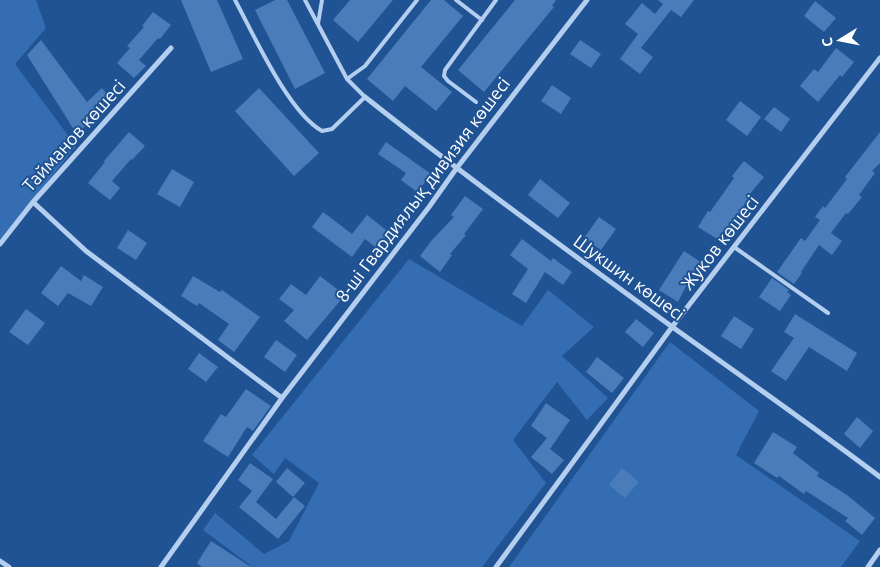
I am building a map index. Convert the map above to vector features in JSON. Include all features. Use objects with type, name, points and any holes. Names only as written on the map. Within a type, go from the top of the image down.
[{"type":"street","name":"8-ші Гвардиялық дивизия көшесі","points":[[161,567],[282,398],[587,0]]},
{"type":"street","name":"Тайманов көшесі","points":[[0,244],[33,202],[171,48]]},
{"type":"street","name":"Жуков көшесі","points":[[496,567],[672,327],[880,58]]},
{"type":"street","name":"Шукшин көшесі","points":[[365,98],[456,169],[880,477]]},
{"type":"street","points":[[33,202],[86,251],[282,398]]},
{"type":"street","points":[[868,567],[880,550]]},
{"type":"street","points":[[0,561],[9,567]]},
{"type":"lane","points":[[235,0],[283,90],[314,126],[322,131],[332,129],[365,98],[347,79],[305,0]]},
{"type":"lane","points":[[318,24],[322,0]]},
{"type":"lane","points":[[347,79],[365,66],[417,0]]},
{"type":"lane","points":[[456,0],[482,20]]},
{"type":"lane","points":[[476,102],[448,81],[444,76],[445,70],[496,0]]},
{"type":"lane","points":[[734,248],[828,313]]},
{"type":"shaded area","points":[[0,0],[36,0],[46,28],[15,64],[76,146],[0,242]]},
{"type":"shaded area","points":[[409,259],[522,326],[548,290],[594,327],[562,356],[608,398],[587,420],[557,382],[513,440],[546,483],[482,567],[249,567],[250,565],[203,530],[215,513],[264,554],[289,541],[319,483],[285,458],[274,474],[252,455]]},
{"type":"shaded area","points":[[670,342],[759,411],[736,455],[860,541],[841,567],[509,567]]},
{"type":"building","points":[[181,0],[217,0],[243,59],[211,72]]},
{"type":"building","points":[[275,0],[287,0],[325,73],[295,89],[255,10]]},
{"type":"building","points":[[350,0],[393,0],[358,42],[333,20]]},
{"type":"building","points":[[431,0],[444,0],[463,16],[421,67],[452,92],[436,111],[405,86],[393,101],[367,79]]},
{"type":"building","points":[[515,0],[556,0],[552,6],[554,7],[484,92],[458,70]]},
{"type":"building","points":[[658,0],[694,0],[681,17],[671,10],[641,48],[653,57],[640,74],[620,59],[638,34],[625,24],[642,3],[655,14],[663,4]]},
{"type":"building","points":[[815,1],[836,18],[824,32],[804,16]]},
{"type":"building","points":[[153,12],[171,25],[139,60],[146,66],[134,78],[117,63],[130,48],[127,46],[144,27],[142,26]]},
{"type":"building","points":[[41,40],[87,102],[102,88],[111,99],[89,119],[91,122],[76,133],[27,55]]},
{"type":"building","points":[[580,40],[601,54],[591,68],[570,54]]},
{"type":"building","points":[[836,48],[854,62],[842,77],[840,75],[818,102],[800,86],[814,69],[818,72]]},
{"type":"building","points":[[552,85],[571,98],[561,114],[541,101]]},
{"type":"building","points":[[259,88],[319,153],[294,176],[235,111]]},
{"type":"building","points":[[740,101],[761,117],[747,136],[726,120]]},
{"type":"building","points":[[774,107],[790,119],[781,132],[764,119]]},
{"type":"building","points":[[129,132],[145,146],[112,181],[120,188],[110,200],[88,183]]},
{"type":"building","points":[[880,132],[880,163],[872,171],[875,173],[859,195],[862,197],[848,214],[846,213],[831,233],[842,241],[832,255],[819,245],[794,284],[777,272],[801,238],[805,241],[820,220],[815,217],[823,206],[825,208],[847,179],[845,177]]},
{"type":"building","points":[[386,142],[431,174],[417,192],[401,180],[406,173],[378,154]]},
{"type":"building","points":[[744,161],[764,177],[749,195],[722,242],[698,227],[734,178],[732,176]]},
{"type":"building","points":[[172,169],[194,182],[180,207],[157,194]]},
{"type":"building","points":[[540,179],[570,203],[558,218],[528,195]]},
{"type":"building","points":[[465,196],[483,209],[464,234],[466,235],[450,254],[452,255],[440,272],[420,256],[454,217],[451,215]]},
{"type":"building","points":[[323,212],[352,234],[367,215],[390,233],[378,249],[365,239],[352,257],[312,227]]},
{"type":"building","points":[[599,217],[616,229],[601,250],[584,238]]},
{"type":"building","points":[[128,230],[147,243],[136,260],[117,248]]},
{"type":"building","points":[[522,239],[551,261],[553,258],[572,272],[563,285],[545,272],[526,303],[512,294],[528,269],[510,255]]},
{"type":"building","points":[[684,251],[702,263],[688,282],[678,302],[659,290]]},
{"type":"building","points":[[61,266],[81,281],[84,275],[103,287],[91,306],[68,293],[58,306],[41,293]]},
{"type":"building","points":[[193,276],[220,292],[222,290],[260,317],[234,352],[218,340],[229,324],[199,303],[197,306],[181,296]]},
{"type":"building","points":[[320,276],[345,295],[307,340],[284,321],[294,310],[279,299],[291,284],[306,295]]},
{"type":"building","points":[[772,278],[789,290],[787,292],[791,295],[780,311],[759,297]]},
{"type":"building","points":[[26,309],[45,323],[28,345],[9,332]]},
{"type":"building","points":[[795,314],[857,353],[847,371],[809,347],[786,381],[771,371],[794,338],[784,332]]},
{"type":"building","points":[[734,316],[754,329],[741,349],[721,336]]},
{"type":"building","points":[[636,319],[654,333],[643,347],[625,332]]},
{"type":"building","points":[[276,340],[297,355],[285,372],[264,357]]},
{"type":"building","points":[[199,353],[218,367],[206,382],[188,369]]},
{"type":"building","points":[[597,357],[624,378],[612,393],[586,372]]},
{"type":"building","points":[[246,389],[271,406],[253,431],[247,427],[228,457],[203,441],[221,414],[226,417]]},
{"type":"building","points":[[546,403],[570,420],[550,449],[564,460],[552,474],[531,457],[547,438],[531,426]]},
{"type":"building","points":[[857,417],[873,431],[860,448],[844,434]]},
{"type":"building","points":[[773,432],[797,447],[793,453],[819,473],[817,476],[847,495],[875,518],[862,535],[845,521],[848,518],[806,491],[804,494],[779,476],[777,478],[754,463]]},
{"type":"building","points":[[250,463],[273,479],[256,502],[276,519],[294,497],[305,506],[278,539],[239,507],[252,491],[238,480]]},
{"type":"building","points":[[287,468],[305,483],[293,497],[276,482]]},
{"type":"building","points":[[622,468],[639,482],[625,498],[609,485]]},
{"type":"building","points":[[211,541],[251,567],[202,567],[197,563]]}]
